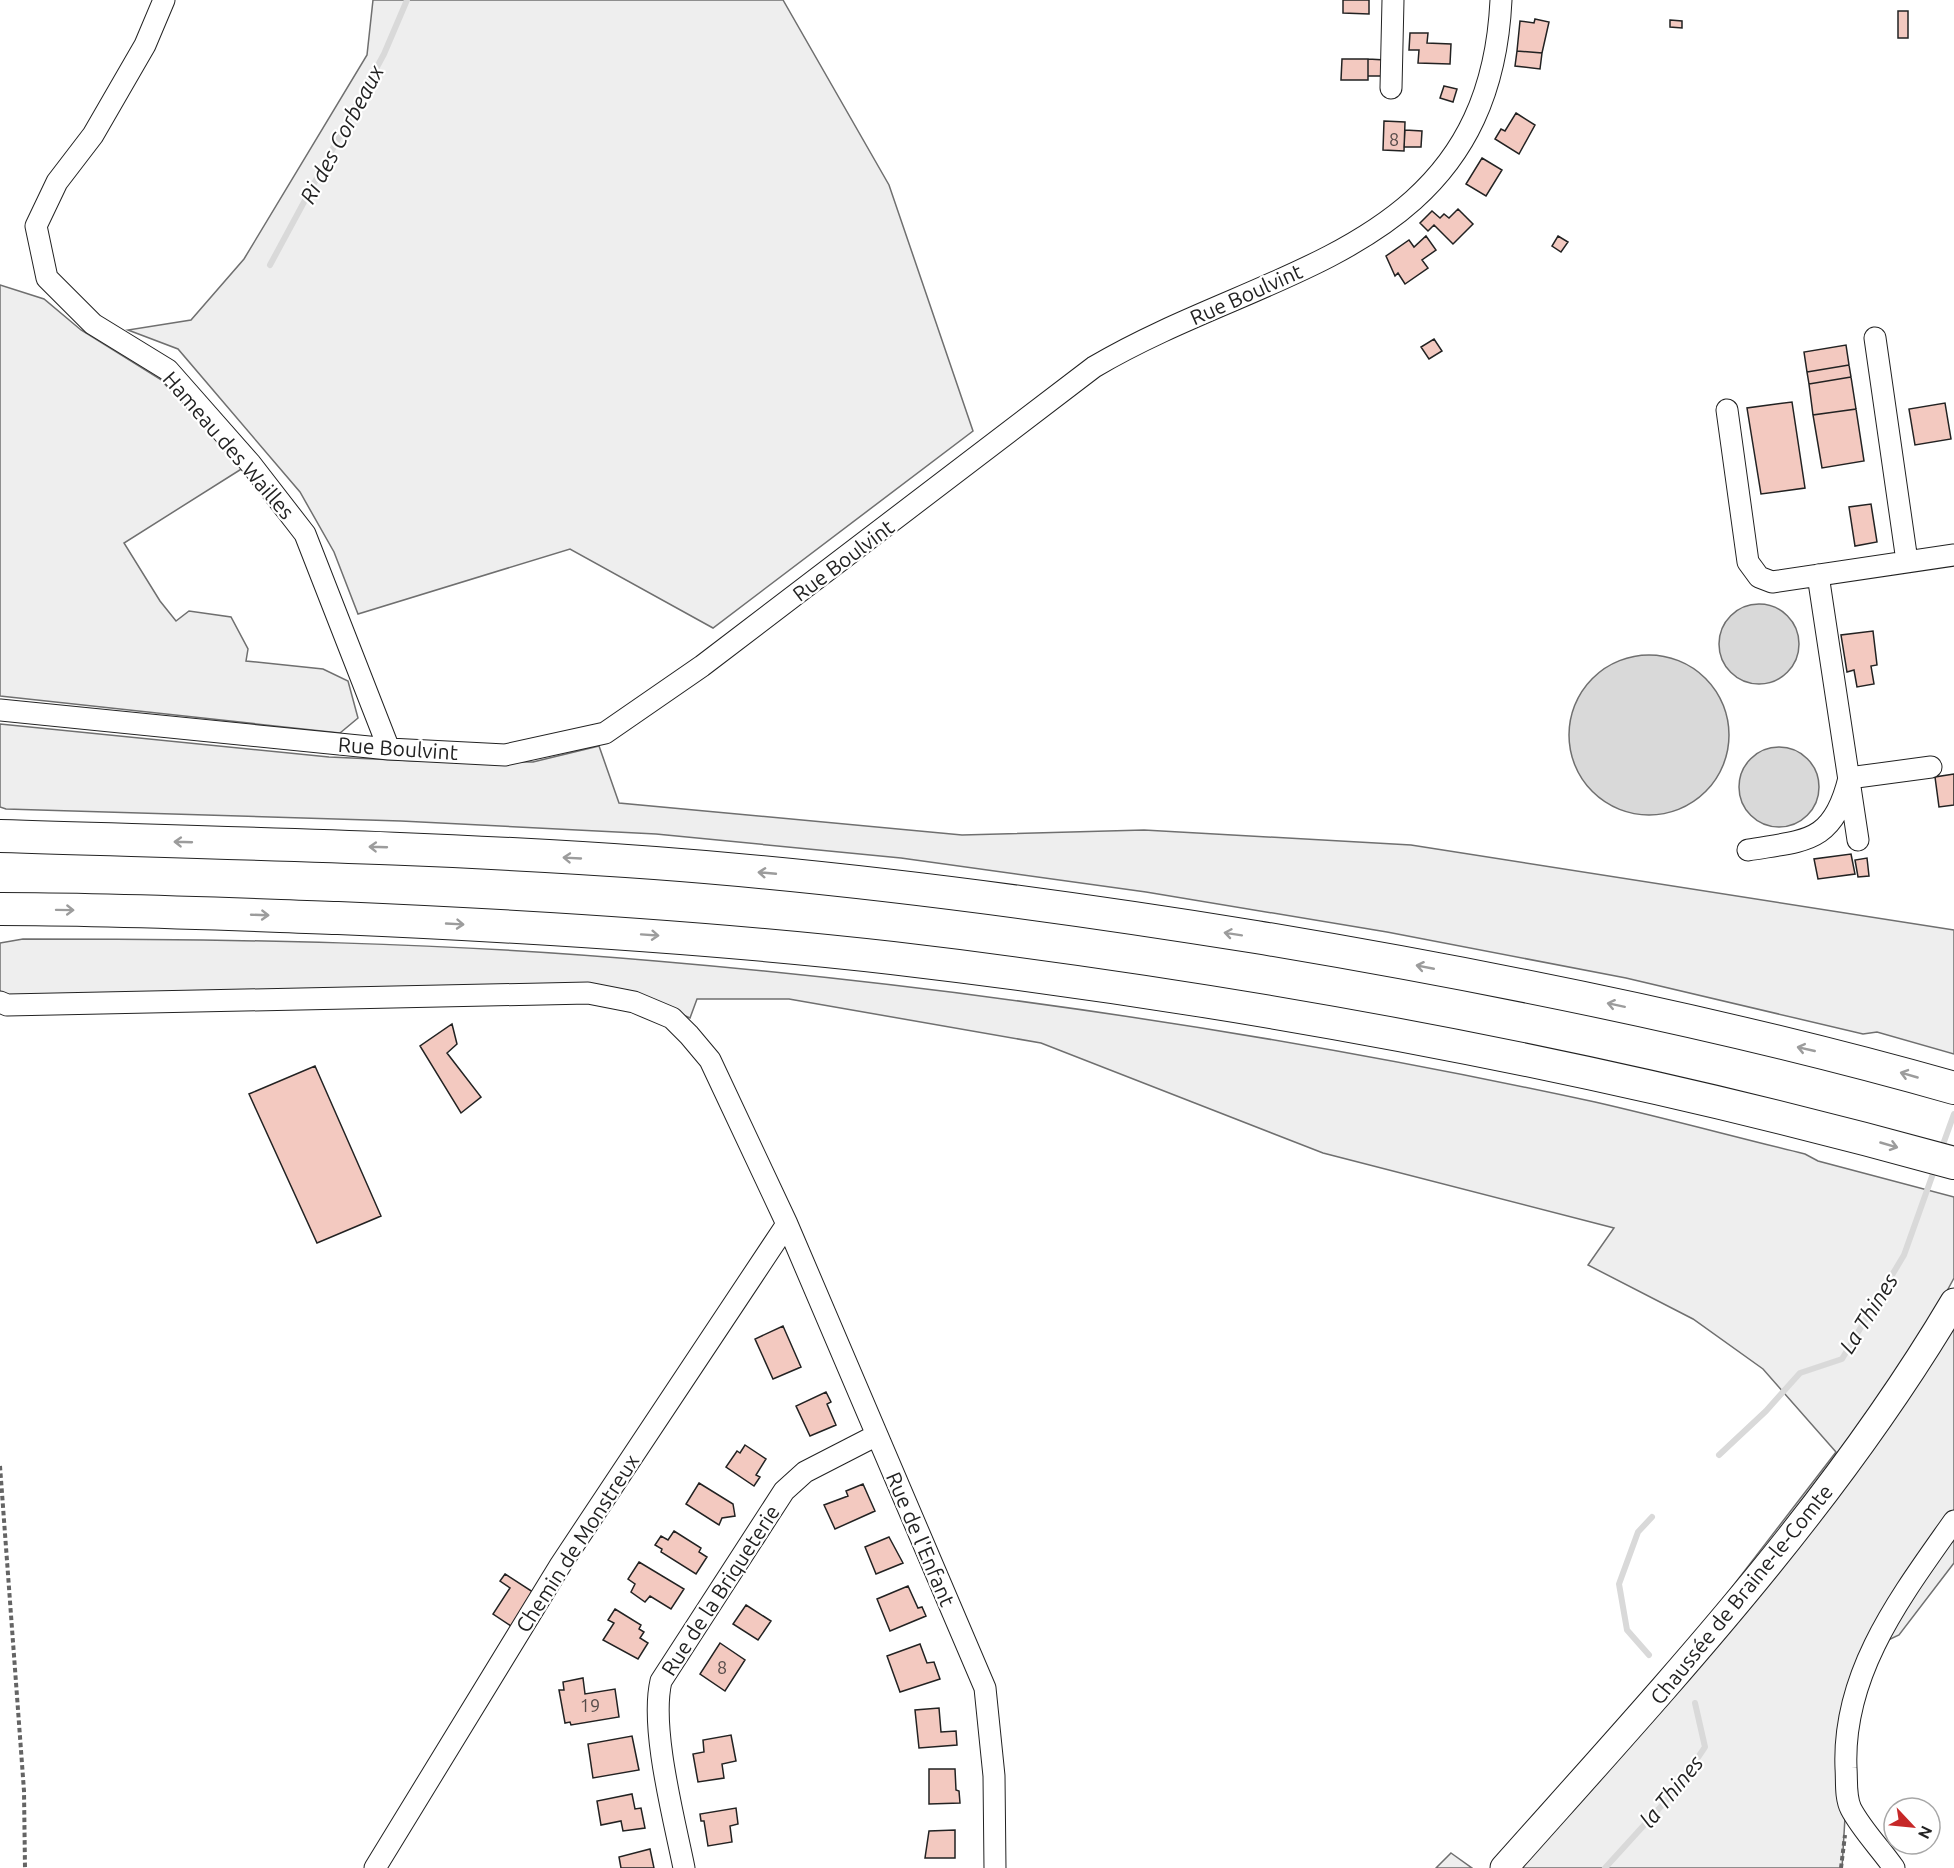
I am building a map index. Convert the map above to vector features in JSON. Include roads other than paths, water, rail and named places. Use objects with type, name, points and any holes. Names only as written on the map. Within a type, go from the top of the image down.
[{"type":"highway","points":[[0,836],[401,848],[656,863],[896,887],[1141,919],[1381,958],[1621,1006],[1863,1062],[1954,1088]]},
{"type":"highway","points":[[3,909],[170,912],[429,922],[650,935],[891,958],[1129,990],[1368,1030],[1600,1075],[1832,1130],[1954,1163]]},
{"type":"main road","name":"Chaussée de Braine-le-Comte","points":[[1504,1868],[1645,1711],[1798,1526],[1864,1442],[1919,1362],[1954,1302]]},
{"type":"street","name":"Hameau des Wailles","points":[[164,0],[145,45],[93,135],[57,182],[36,226],[47,278],[93,324],[168,370],[250,462],[305,534],[389,749]]},
{"type":"street","points":[[1391,88],[1393,0]]},
{"type":"street","name":"Rue Boulvint","points":[[0,710],[389,749],[505,755],[605,733],[712,659],[1094,367],[1134,344],[1308,267],[1394,218],[1430,186],[1458,147],[1482,101],[1494,54],[1501,0]]},
{"type":"street","points":[[1875,338],[1907,561]]},
{"type":"street","points":[[1727,410],[1748,562],[1759,577],[1772,582],[1954,555]]},
{"type":"street","points":[[1818,575],[1858,840]]},
{"type":"street","points":[[1849,778],[1931,767]]},
{"type":"street","points":[[1748,850],[1811,839],[1827,827],[1843,804],[1849,778]]},
{"type":"street","name":"Rue de l'Enfant","points":[[0,1002],[18,1005],[588,993],[616,996],[672,1018],[710,1060],[787,1224],[985,1688],[994,1776],[995,1868]]},
{"type":"street","name":"Chemin de Monstreux","points":[[375,1868],[561,1564],[787,1224]]},
{"type":"street","name":"Rue de la Briqueterie","points":[[684,1868],[669,1795],[656,1701],[661,1681],[784,1491],[806,1472],[877,1435]]},
{"type":"street","points":[[1894,1868],[1850,1808],[1846,1756],[1851,1716],[1858,1682],[1870,1651],[1899,1600],[1954,1521]]},
{"type":"waterway","name":"Ri des Corbeaux","points":[[270,265],[384,54],[407,0]]},
{"type":"waterway","name":"la Thines","points":[[1941,1150],[1954,1114]]},
{"type":"waterway","name":"La Thines","points":[[1719,1455],[1766,1411],[1800,1373],[1842,1359],[1904,1255],[1935,1168]]},
{"type":"waterway","name":"la Thines","points":[[1649,1655],[1627,1630],[1619,1584],[1638,1532],[1652,1517]]},
{"type":"waterway","name":"la Thines","points":[[1605,1868],[1676,1790],[1705,1747],[1695,1703]]}]
